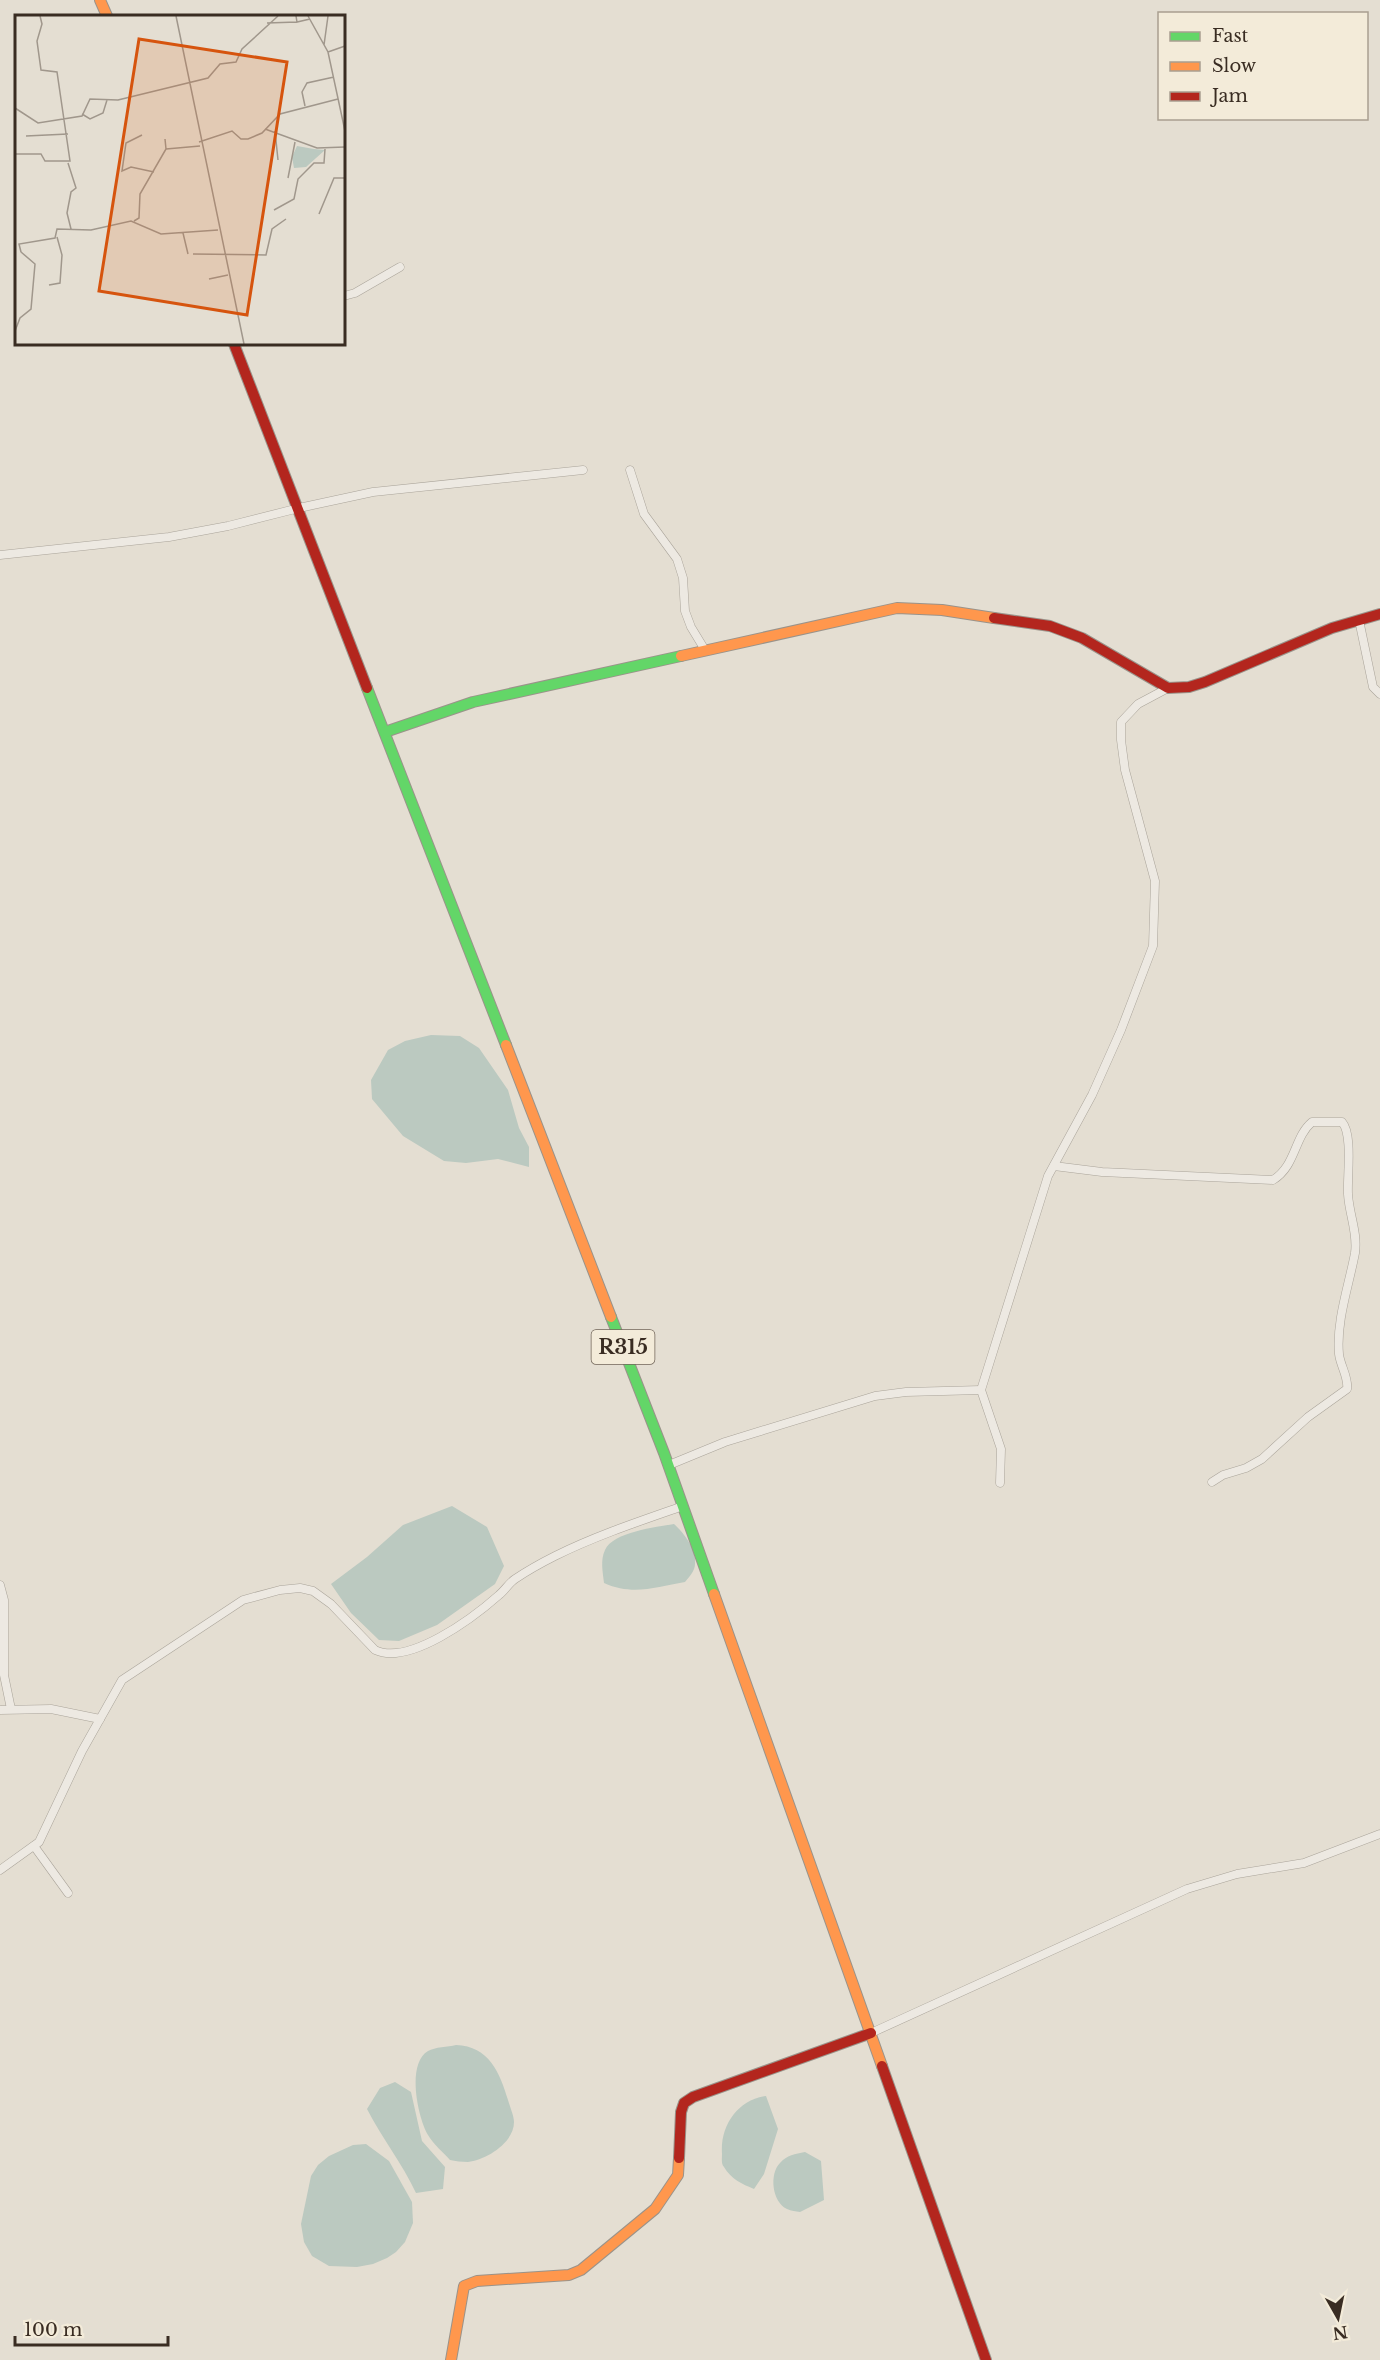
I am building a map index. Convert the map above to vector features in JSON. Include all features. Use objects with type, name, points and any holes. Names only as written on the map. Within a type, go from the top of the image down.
[{"type":"main road","points":[[100,0],[107,15]]},
{"type":"main road","name":"R315","points":[[234,345],[669,1466],[986,2360]]},
{"type":"main road","points":[[385,732],[473,702],[897,608],[942,609],[1066,630],[1168,688],[1189,687],[1204,682],[1332,628],[1380,614]]},
{"type":"main road","points":[[451,2360],[464,2286],[477,2281],[569,2275],[581,2270],[655,2209],[678,2175],[681,2112],[684,2103],[693,2097],[871,2033]]},
{"type":"street","points":[[345,296],[355,293],[400,267]]},
{"type":"street","points":[[0,555],[169,537],[228,526],[373,492],[583,470]]},
{"type":"street","points":[[630,470],[644,514],[677,559],[683,578],[688,619],[705,650]]},
{"type":"street","points":[[1359,620],[1374,687],[1380,694]]},
{"type":"street","points":[[1000,1483],[1001,1449],[981,1390],[1048,1176],[1092,1095],[1121,1030],[1153,946],[1155,881],[1125,770],[1120,740],[1121,722],[1138,704],[1168,688]]},
{"type":"street","points":[[1054,1166],[1102,1172],[1273,1180],[1281,1175],[1296,1151],[1304,1131],[1312,1122],[1342,1122],[1347,1128],[1350,1172],[1348,1194],[1354,1224],[1355,1253],[1342,1317],[1339,1353],[1348,1383],[1347,1389],[1308,1417],[1262,1459],[1212,1482]]},
{"type":"street","points":[[669,1466],[724,1442],[875,1396],[906,1392],[981,1390]]},
{"type":"street","points":[[0,1870],[39,1842],[82,1751],[122,1680],[243,1600],[280,1590],[300,1588],[313,1591],[332,1604],[375,1650],[384,1654],[405,1653],[440,1637],[471,1618],[502,1594],[513,1581],[555,1556],[683,1506]]},
{"type":"street","points":[[0,1585],[4,1600],[4,1675],[11,1709]]},
{"type":"street","points":[[0,1710],[51,1709],[100,1719]]},
{"type":"street","points":[[871,2033],[1187,1889],[1237,1874],[1304,1863],[1380,1834]]},
{"type":"street","points":[[34,1846],[68,1893]]},
{"type":"shaded area","points":[[431,1035],[460,1036],[479,1048],[508,1090],[519,1128],[529,1147],[529,1167],[498,1159],[466,1163],[444,1161],[403,1136],[372,1099],[371,1080],[388,1050],[405,1041]]},
{"type":"shaded area","points":[[452,1506],[487,1527],[504,1566],[495,1584],[437,1625],[399,1641],[379,1640],[351,1613],[331,1584],[367,1557],[403,1525]]},
{"type":"shaded area","points":[[674,1524],[689,1542],[694,1553],[695,1567],[685,1582],[635,1590],[604,1583],[603,1558],[610,1544],[636,1531]]},
{"type":"shaded area","points":[[456,2045],[477,2050],[491,2063],[501,2080],[514,2120],[513,2130],[498,2149],[483,2158],[468,2162],[450,2160],[435,2145],[424,2127],[416,2092],[417,2067],[421,2058],[428,2051]]},
{"type":"shaded area","points":[[395,2082],[411,2092],[422,2141],[445,2167],[443,2189],[416,2193],[367,2109],[380,2088]]},
{"type":"shaded area","points":[[766,2096],[778,2129],[764,2174],[754,2189],[737,2181],[723,2166],[722,2143],[728,2124],[739,2108],[756,2098]]},
{"type":"shaded area","points":[[366,2144],[389,2161],[412,2202],[413,2223],[405,2242],[387,2258],[357,2267],[329,2266],[312,2256],[304,2242],[301,2224],[311,2176],[318,2165],[329,2156],[353,2145]]},
{"type":"shaded area","points":[[805,2152],[821,2161],[824,2200],[800,2212],[789,2210],[782,2205],[775,2194],[773,2181],[774,2174],[783,2160],[791,2155]]},
{"type":"traffic: fast","points":[[385,732],[473,702],[681,656]]},
{"type":"traffic: fast","points":[[367,688],[506,1045]]},
{"type":"traffic: fast","points":[[611,1317],[664,1453],[714,1594]]},
{"type":"traffic: slow","points":[[100,0],[107,15]]},
{"type":"traffic: slow","points":[[681,656],[897,608],[942,610],[994,618]]},
{"type":"traffic: slow","points":[[506,1045],[611,1317]]},
{"type":"traffic: slow","points":[[714,1594],[882,2066]]},
{"type":"traffic: slow","points":[[451,2360],[464,2286],[477,2281],[569,2275],[581,2270],[655,2209],[678,2175],[679,2158]]},
{"type":"traffic: jam","points":[[234,345],[367,688]]},
{"type":"traffic: jam","points":[[994,618],[1050,626],[1082,638],[1168,688],[1189,687],[1205,682],[1332,628],[1380,614]]},
{"type":"traffic: jam","points":[[679,2158],[681,2112],[684,2103],[693,2097],[871,2033]]},
{"type":"traffic: jam","points":[[882,2066],[986,2360]]}]
